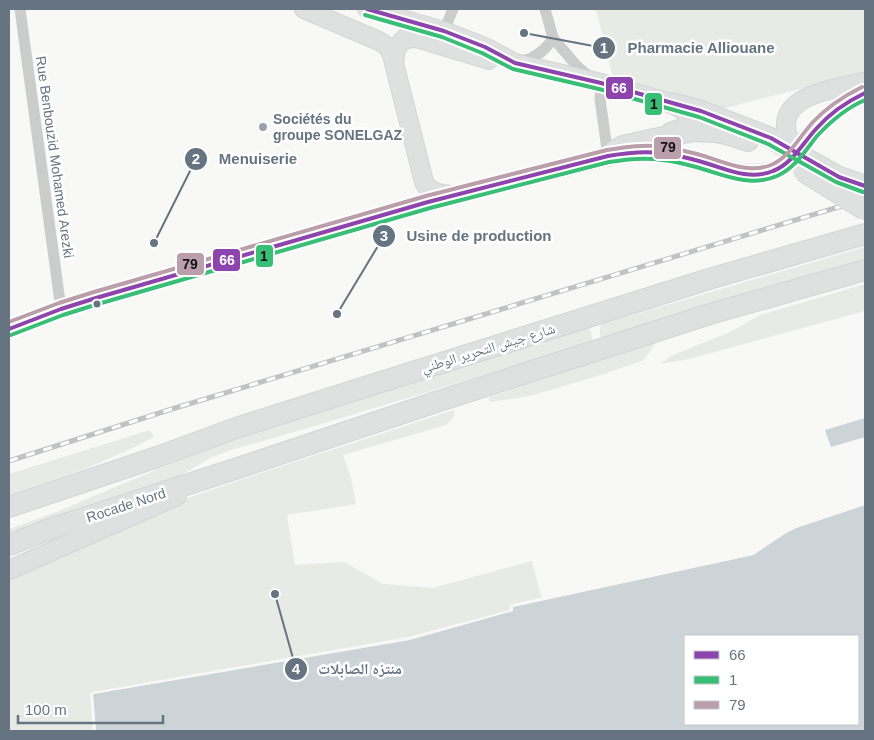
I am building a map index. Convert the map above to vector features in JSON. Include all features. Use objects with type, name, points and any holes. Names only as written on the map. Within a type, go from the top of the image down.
[{"type":"highway","points":[[671,103],[701,111],[764,135],[839,176],[865,186]]},
{"type":"highway","points":[[608,156],[623,146],[699,131],[716,132],[751,142],[772,151],[865,210]]},
{"type":"highway","name":"شارع جيش التحرير الوطني","points":[[114,471],[236,428],[540,331],[865,234]]},
{"type":"highway","points":[[244,466],[701,317],[865,270]]},
{"type":"highway","name":"Rocade Nord","points":[[9,545],[46,530],[244,466]]},
{"type":"highway","points":[[9,507],[114,471]]},
{"type":"highway","name":"Rocade Nord","points":[[9,515],[61,495],[89,487],[114,471]]},
{"type":"main road","points":[[304,9],[379,41],[388,47],[392,55],[426,187],[438,193],[453,196]]},
{"type":"main road","points":[[367,9],[444,31],[485,47],[515,63]]},
{"type":"main road","points":[[394,64],[396,49],[404,39],[416,38],[498,62],[515,63],[599,83],[671,103],[686,113],[689,120],[685,127],[673,131],[666,137]]},
{"type":"main road","points":[[824,168],[797,148],[789,139],[786,127],[788,115],[795,104],[807,97],[865,82]]},
{"type":"main road","points":[[802,144],[836,109],[849,100],[865,93]]},
{"type":"main road","points":[[9,329],[61,309],[371,218],[608,156],[636,152],[655,152],[695,160],[738,173],[751,174],[774,170]]},
{"type":"main road","points":[[9,570],[244,466]]},
{"type":"street","name":"Rue Benbouzid Mohamed Arezki","points":[[20,9],[61,309]]},
{"type":"street","points":[[444,31],[453,9]]},
{"type":"street","points":[[545,9],[553,38],[576,65],[599,83],[608,156]]},
{"type":"street","points":[[515,63],[537,55],[547,48],[553,38]]},
{"type":"shaded area","points":[[596,9],[865,9],[865,72],[718,110],[613,78]]},
{"type":"shaded area","points":[[865,247],[865,259],[602,338],[600,336],[600,326],[602,324]]},
{"type":"shaded area","points":[[865,284],[865,311],[689,359],[660,364],[671,356],[732,331],[760,315]]},
{"type":"shaded area","points":[[590,327],[593,342],[231,450],[210,458],[183,474],[9,538],[9,529],[56,512],[225,441],[335,404]]},
{"type":"shaded area","points":[[656,342],[644,360],[604,374],[530,396],[491,402],[489,400],[490,397]]},
{"type":"shaded area","points":[[454,410],[452,419],[446,425],[343,455],[351,478],[356,504],[287,515],[295,565],[344,562],[383,584],[433,588],[532,561],[542,600],[513,607],[513,611],[409,640],[93,694],[96,731],[9,731],[9,578],[176,502]]},
{"type":"shaded area","points":[[865,418],[865,437],[831,447],[825,430]]},
{"type":"shaded area","points":[[150,430],[154,437],[119,454],[65,476],[9,495],[9,474]]},
{"type":"shaded area","points":[[865,505],[865,731],[96,731],[93,694],[409,640],[513,611],[512,607],[753,555],[786,533]]},
{"type":"pier","points":[[865,503],[865,505],[796,528],[753,555],[513,607],[513,611],[409,640],[93,694],[96,731],[93,731],[90,694],[92,692],[408,637],[510,610],[512,604],[752,552],[795,525]]},
{"type":"tunnel","points":[[775,170],[790,160],[802,144]]},
{"type":"railway","points":[[9,461],[172,409],[865,199]]},
{"type":"transit line","name":"66","points":[[367,9],[444,31],[485,47],[515,63],[601,83],[701,111],[771,138],[839,177],[865,186]]},
{"type":"transit line","name":"1","points":[[365,15],[442,37],[482,53],[513,69],[599,89],[699,117],[768,144],[836,182],[863,192]]},
{"type":"transit line","name":"79","points":[[9,322],[94,292],[426,196],[607,150],[636,146],[657,146],[693,153],[734,166],[762,168],[777,162],[783,157],[824,111],[862,87]]},
{"type":"transit line","name":"66","points":[[9,329],[96,298],[428,202],[608,156],[648,152],[661,153],[691,159],[743,174],[763,174],[780,168],[797,153],[827,118],[845,104],[865,93]]},
{"type":"transit line","name":"1","points":[[11,335],[98,304],[430,208],[609,162],[656,159],[683,164],[736,179],[756,181],[767,179],[783,173],[799,159],[817,136],[839,115],[865,100]]},
{"type":"place","name":"Pharmacie Alliouane","points":[[524,33]]},
{"type":"place","name":"Sociétés du groupe SONELGAZ","points":[[263,127]]},
{"type":"place","name":"Menuiserie","points":[[154,243]]},
{"type":"place","name":"Usine de production","points":[[337,314]]},
{"type":"place","name":"منتزه الصابلات","points":[[275,594]]}]
